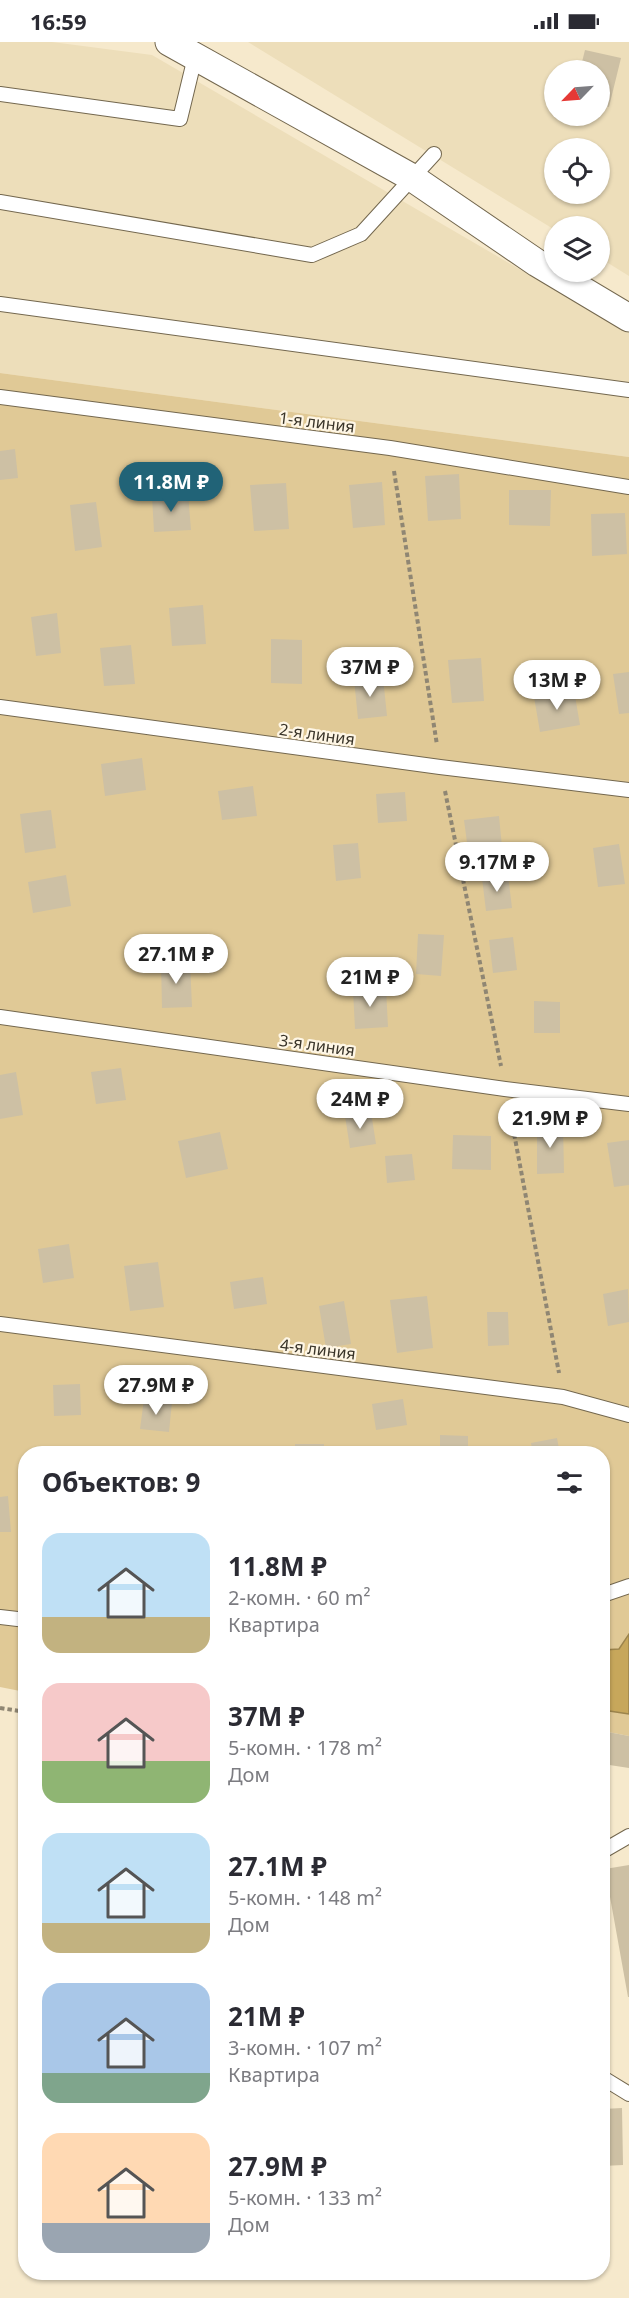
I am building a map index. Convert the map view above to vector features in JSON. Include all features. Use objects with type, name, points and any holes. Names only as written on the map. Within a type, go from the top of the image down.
[{"type":"street","points":[[169,42],[411,177],[537,263],[629,318]]},
{"type":"lane","points":[[0,94],[180,119],[195,57]]},
{"type":"lane","points":[[0,202],[312,255],[361,234],[434,154]]},
{"type":"lane","points":[[0,304],[629,390]]},
{"type":"lane","name":"1-я линия","points":[[0,397],[390,448],[629,487]]},
{"type":"lane","name":"2-я линия","points":[[0,707],[440,768],[629,790]]},
{"type":"lane","name":"3-я линия","points":[[0,1017],[505,1089],[629,1104]]},
{"type":"lane","name":"4-я линия","points":[[0,1324],[563,1397],[629,1415]]},
{"type":"lane","points":[[610,1593],[629,1586]]},
{"type":"lane","points":[[0,1617],[18,1619]]},
{"type":"lane","points":[[610,1847],[629,1836]]},
{"type":"lane","points":[[610,2082],[629,2094]]},
{"type":"path","points":[[390,448],[440,768],[505,1089],[563,1397]]},
{"type":"path","points":[[0,1708],[18,1711]]},
{"type":"shaded area","points":[[0,42],[52,42],[152,55],[629,333],[629,457],[0,373]]},
{"type":"shaded area","points":[[248,42],[629,42],[629,276],[610,264],[610,216],[544,216],[544,223]]},
{"type":"shaded area","points":[[0,373],[629,457],[629,1634],[619,1649],[610,1650],[610,1446],[18,1446],[18,1691],[0,1687]]},
{"type":"shaded area","points":[[629,1634],[629,1714],[610,1711],[610,1650],[619,1649]]},
{"type":"shaded area","points":[[610,1711],[629,1714],[629,1736],[610,1732]]},
{"type":"building","points":[[585,50],[621,58],[610,103],[610,60],[582,60]]},
{"type":"building","points":[[15,449],[18,478],[0,480],[0,451]]},
{"type":"building","points":[[459,474],[461,519],[428,521],[425,476]]},
{"type":"building","points":[[382,482],[385,525],[353,528],[349,485]]},
{"type":"building","points":[[286,483],[289,529],[254,531],[250,485]]},
{"type":"building","points":[[509,490],[551,490],[550,526],[509,525]]},
{"type":"building","points":[[188,493],[191,530],[154,532],[152,496]]},
{"type":"building","points":[[96,502],[102,547],[75,551],[70,505]]},
{"type":"building","points":[[625,513],[627,554],[592,556],[591,514]]},
{"type":"building","points":[[203,605],[206,644],[172,646],[169,608]]},
{"type":"building","points":[[57,613],[61,653],[36,656],[31,617]]},
{"type":"building","points":[[271,639],[302,640],[302,684],[271,683]]},
{"type":"building","points":[[131,645],[135,684],[104,686],[100,648]]},
{"type":"building","points":[[481,658],[484,701],[452,703],[448,660]]},
{"type":"building","points":[[629,672],[629,713],[619,714],[613,674]]},
{"type":"building","points":[[383,677],[387,716],[358,719],[354,679]]},
{"type":"building","points":[[574,690],[580,725],[540,732],[534,697]]},
{"type":"building","points":[[142,758],[146,790],[105,796],[101,764]]},
{"type":"building","points":[[253,786],[257,816],[222,820],[218,791]]},
{"type":"building","points":[[405,792],[407,821],[378,823],[376,794]]},
{"type":"building","points":[[51,810],[56,848],[25,853],[20,814]]},
{"type":"building","points":[[499,816],[502,847],[468,850],[464,820]]},
{"type":"building","points":[[358,843],[361,878],[336,881],[333,845]]},
{"type":"building","points":[[619,844],[625,884],[598,887],[593,848]]},
{"type":"building","points":[[66,875],[71,906],[33,913],[28,882]]},
{"type":"building","points":[[508,875],[512,908],[486,911],[482,878]]},
{"type":"building","points":[[418,934],[444,935],[441,976],[416,974]]},
{"type":"building","points":[[513,937],[517,970],[493,973],[489,940]]},
{"type":"building","points":[[190,961],[192,1007],[162,1008],[161,962]]},
{"type":"building","points":[[386,988],[388,1027],[355,1029],[353,990]]},
{"type":"building","points":[[534,1001],[560,1002],[560,1033],[534,1033]]},
{"type":"building","points":[[121,1068],[126,1100],[96,1104],[91,1072]]},
{"type":"building","points":[[16,1072],[23,1115],[0,1119],[0,1075]]},
{"type":"building","points":[[371,1112],[376,1144],[350,1148],[345,1116]]},
{"type":"building","points":[[563,1123],[564,1173],[537,1174],[537,1124]]},
{"type":"building","points":[[220,1132],[228,1169],[186,1178],[178,1141]]},
{"type":"building","points":[[453,1135],[491,1136],[491,1170],[452,1169]]},
{"type":"building","points":[[629,1140],[629,1185],[614,1187],[607,1143]]},
{"type":"building","points":[[412,1154],[415,1180],[387,1183],[385,1156]]},
{"type":"building","points":[[69,1244],[74,1278],[43,1283],[38,1249]]},
{"type":"building","points":[[158,1262],[164,1307],[130,1311],[124,1266]]},
{"type":"building","points":[[263,1277],[267,1304],[234,1309],[230,1282]]},
{"type":"building","points":[[628,1289],[629,1322],[608,1326],[603,1294]]},
{"type":"building","points":[[427,1296],[433,1348],[397,1353],[390,1300]]},
{"type":"building","points":[[344,1301],[351,1344],[326,1348],[319,1306]]},
{"type":"building","points":[[487,1312],[508,1312],[509,1345],[488,1346]]},
{"type":"building","points":[[80,1384],[81,1415],[54,1416],[53,1385]]},
{"type":"building","points":[[144,1399],[172,1402],[169,1432],[140,1429]]},
{"type":"building","points":[[403,1399],[407,1425],[376,1430],[372,1404]]},
{"type":"building","points":[[440,1435],[468,1436],[468,1446],[440,1446]]},
{"type":"building","points":[[557,1438],[558,1446],[532,1446],[531,1443]]},
{"type":"building","points":[[295,1444],[324,1444],[324,1446],[295,1446]]},
{"type":"building","points":[[8,1496],[11,1532],[0,1532],[0,1497]]},
{"type":"building","points":[[610,1732],[629,1736],[629,1768],[610,1765]]},
{"type":"building","points":[[629,1865],[629,1997],[610,1897],[610,1868]]},
{"type":"building","points":[[622,2108],[623,2165],[610,2166],[610,2109]]}]
